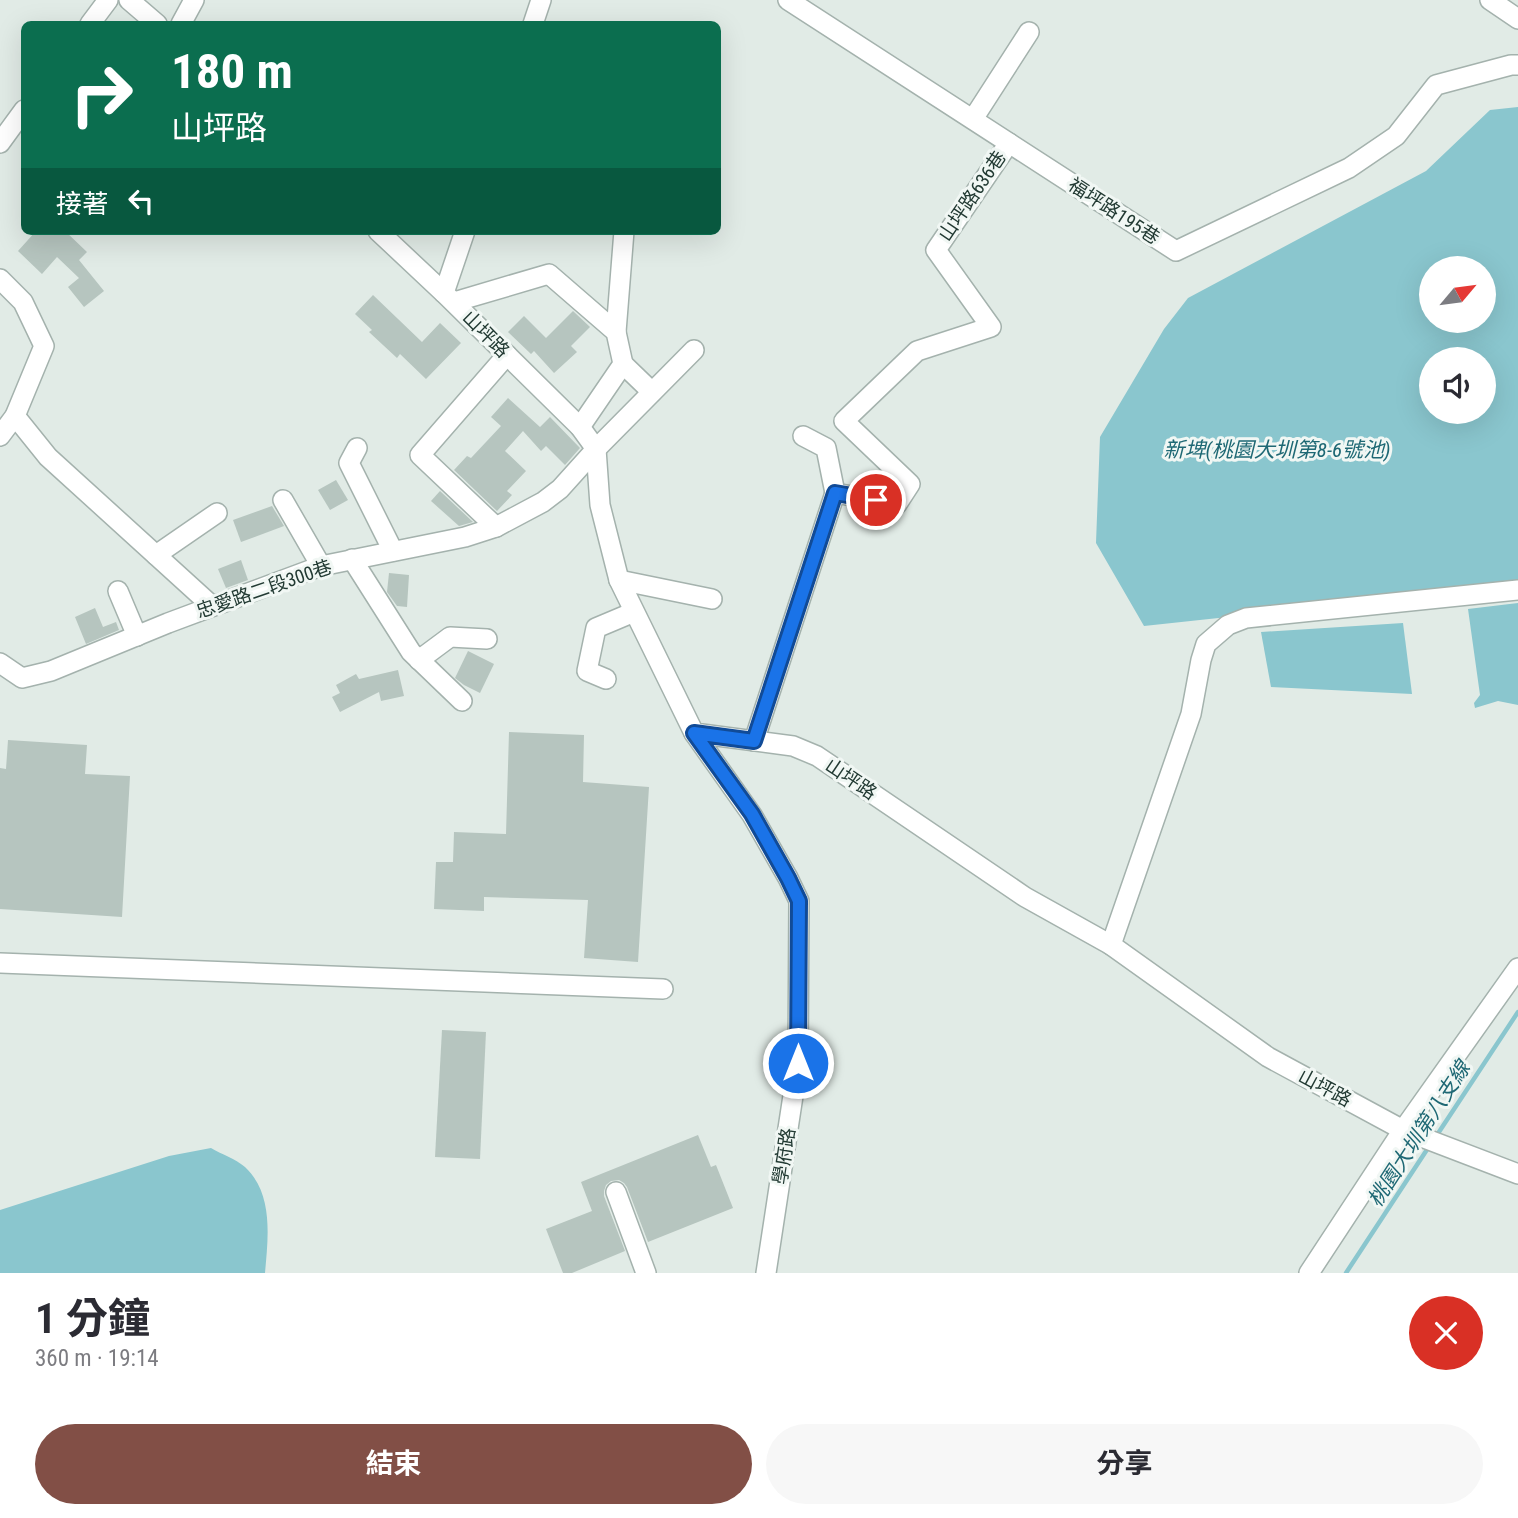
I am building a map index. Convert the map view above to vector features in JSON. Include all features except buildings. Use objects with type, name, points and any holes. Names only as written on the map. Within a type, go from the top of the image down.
[{"type":"street","points":[[92,21],[108,0]]},
{"type":"street","points":[[129,0],[154,21]]},
{"type":"street","points":[[183,21],[194,0]]},
{"type":"street","points":[[534,21],[541,0]]},
{"type":"street","name":"福坪路195巷","points":[[788,0],[1176,251],[1349,168],[1396,136],[1436,85],[1518,65]]},
{"type":"street","points":[[1490,0],[1518,19]]},
{"type":"street","points":[[973,120],[1030,32]]},
{"type":"street","points":[[0,142],[21,114]]},
{"type":"street","name":"山坪路636巷","points":[[835,493],[897,504],[910,484],[844,421],[917,351],[991,327],[936,250],[1009,143]]},
{"type":"street","name":"山坪路","points":[[382,235],[580,427],[596,449]]},
{"type":"street","points":[[464,235],[449,297],[550,274],[616,332]]},
{"type":"street","points":[[624,235],[616,332],[623,364],[652,392]]},
{"type":"street","points":[[0,279],[23,302],[44,346],[15,415],[0,436]]},
{"type":"street","name":"忠愛路二段300巷","points":[[0,663],[22,678],[51,671],[212,606],[321,566],[465,537],[496,527],[543,502],[560,489],[694,350]]},
{"type":"street","points":[[496,527],[420,455],[507,355]]},
{"type":"street","points":[[580,427],[623,364]]},
{"type":"street","points":[[15,415],[48,457],[212,606]]},
{"type":"street","points":[[754,741],[835,493],[826,448],[803,436]]},
{"type":"street","points":[[357,448],[349,463],[393,551]]},
{"type":"street","points":[[596,449],[600,505],[619,580],[694,733]]},
{"type":"street","points":[[283,500],[321,566]]},
{"type":"street","points":[[156,555],[218,513]]},
{"type":"street","points":[[352,559],[411,652],[462,701]]},
{"type":"street","points":[[619,580],[712,599]]},
{"type":"street","points":[[1111,945],[1191,714],[1206,644],[1228,625],[1246,618],[1518,590]]},
{"type":"street","points":[[118,591],[137,636]]},
{"type":"street","points":[[607,679],[587,671],[596,628],[635,612]]},
{"type":"street","points":[[419,660],[450,637],[487,639]]},
{"type":"street","name":"山坪路","points":[[694,733],[793,747],[817,756],[1025,897],[1111,945],[1268,1057],[1403,1130],[1518,1174]]},
{"type":"street","name":"學府路","points":[[694,733],[752,814],[799,901],[798,1063],[766,1273]]},
{"type":"street","points":[[0,962],[663,989]]},
{"type":"street","points":[[1309,1273],[1403,1130],[1518,968]]},
{"type":"street","points":[[616,1192],[646,1273]]},
{"type":"water","name":"新埤(桃園大圳第8-6號池)","points":[[1518,107],[1518,586],[1144,626],[1096,543],[1100,437],[1164,329],[1188,298],[1426,171],[1490,110]]},
{"type":"water","points":[[1518,603],[1518,705],[1498,701],[1475,708],[1474,703],[1480,695],[1468,609]]},
{"type":"water","points":[[1403,623],[1412,694],[1271,687],[1261,632]]},
{"type":"water","points":[[211,1148],[245,1167],[261,1190],[268,1231],[265,1273],[0,1273],[0,1210],[169,1156]]},
{"type":"waterway","name":"桃園大圳第八支線","points":[[1435,1138],[1518,1012]]},
{"type":"waterway","name":"桃園大圳第八支線","points":[[1346,1273],[1430,1145]]},
{"type":"route","points":[[798,1063],[799,901],[752,814],[694,733],[754,741],[835,493],[876,500]]}]
